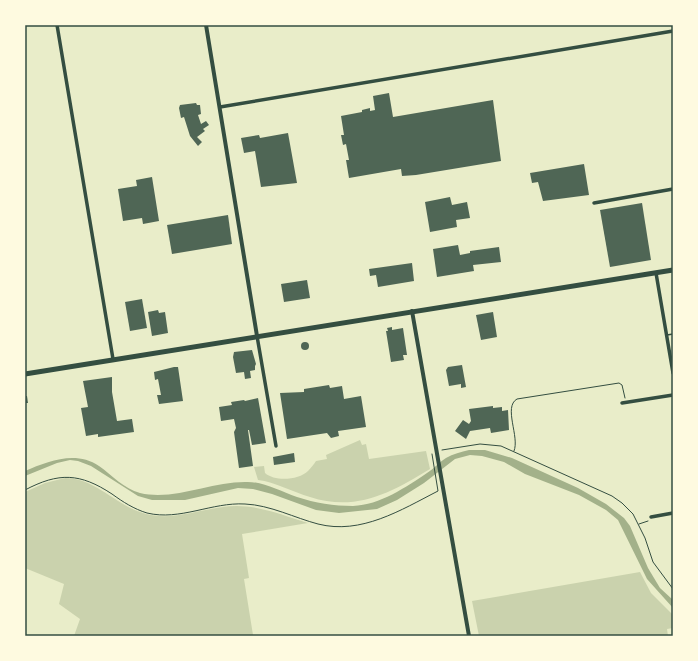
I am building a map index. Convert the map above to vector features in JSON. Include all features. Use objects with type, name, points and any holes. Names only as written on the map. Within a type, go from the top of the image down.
[{"type":"main road","points":[[25,374],[673,270]]},
{"type":"street","points":[[57,25],[113,359]]},
{"type":"street","points":[[206,25],[276,446]]},
{"type":"street","points":[[220,107],[673,30]]},
{"type":"street","points":[[594,203],[673,189]]},
{"type":"street","points":[[656,273],[673,373]]},
{"type":"street","points":[[412,311],[469,636]]},
{"type":"street","points":[[624,403],[673,394]]},
{"type":"street","points":[[651,517],[673,514]]},
{"type":"lane","points":[[666,335],[673,334]]},
{"type":"path","points":[[514,451],[516,444],[511,407],[513,401],[517,399],[619,382],[622,385],[624,403]]},
{"type":"path","points":[[25,490],[48,480],[69,476],[95,484],[135,508],[148,513],[176,514],[246,504],[319,524],[343,527],[354,526],[386,517],[438,491],[431,455],[445,449],[480,444],[500,446],[612,496],[628,509],[639,524],[653,562],[673,589]]},
{"type":"path","points":[[639,524],[647,521],[651,517]]},
{"type":"shaded area","points":[[360,440],[362,445],[366,444],[369,459],[426,451],[430,469],[401,486],[373,498],[343,502],[327,501],[310,497],[258,480],[254,467],[264,466],[265,473],[275,478],[293,478],[304,474],[316,461],[327,459],[326,455]]},
{"type":"shaded area","points":[[469,450],[485,450],[512,458],[578,488],[606,504],[624,518],[630,526],[648,568],[660,588],[673,600],[673,608],[647,579],[618,520],[606,510],[579,495],[525,474],[504,462],[482,456],[470,455],[455,459],[424,483],[397,500],[377,509],[339,513],[316,510],[272,494],[253,489],[238,488],[185,500],[152,500],[138,496],[91,466],[78,461],[70,460],[57,463],[25,476],[25,471],[43,464],[72,458],[90,461],[99,466],[123,485],[140,493],[166,495],[232,483],[252,482],[311,501],[332,505],[353,506],[363,505],[383,499],[430,471],[446,458]]},
{"type":"shaded area","points":[[65,478],[75,479],[95,486],[121,503],[140,512],[152,515],[176,515],[225,507],[246,506],[273,512],[308,523],[242,534],[249,578],[244,579],[253,635],[74,636],[80,619],[59,604],[64,584],[25,568],[25,492],[45,483]]},
{"type":"shaded area","points":[[640,572],[651,593],[673,615],[673,628],[667,629],[668,636],[479,636],[472,601]]},
{"type":"building","points":[[389,93],[393,117],[493,100],[501,161],[416,175],[402,176],[401,169],[349,178],[346,160],[349,160],[346,144],[343,145],[341,135],[344,135],[341,116],[362,112],[362,110],[370,108],[370,111],[375,110],[373,96]]},
{"type":"building","points":[[196,103],[197,105],[200,105],[201,114],[198,115],[201,124],[206,121],[209,125],[203,129],[205,131],[197,137],[202,142],[198,146],[190,136],[184,117],[181,118],[179,108],[180,105]]},
{"type":"building","points":[[288,133],[297,183],[261,187],[255,151],[244,153],[241,138],[259,135],[260,138]]},
{"type":"building","points":[[584,164],[589,195],[543,201],[538,182],[532,183],[530,173]]},
{"type":"building","points":[[152,177],[159,221],[143,224],[142,218],[123,221],[118,189],[137,186],[136,180]]},
{"type":"building","points":[[450,197],[452,205],[467,202],[470,218],[456,220],[457,227],[430,232],[425,202]]},
{"type":"building","points":[[642,203],[651,260],[610,267],[600,210]]},
{"type":"building","points":[[228,215],[232,244],[172,254],[167,225]]},
{"type":"building","points":[[458,245],[460,255],[470,253],[470,251],[499,247],[501,262],[473,265],[474,271],[437,277],[433,249]]},
{"type":"building","points":[[412,263],[414,281],[378,287],[376,275],[370,276],[369,269]]},
{"type":"building","points":[[307,280],[310,298],[284,302],[281,284]]},
{"type":"building","points":[[142,299],[147,328],[130,331],[125,302]]},
{"type":"building","points":[[158,310],[159,313],[165,312],[168,333],[152,336],[148,312]]},
{"type":"building","points":[[493,312],[497,337],[481,340],[476,315]]},
{"type":"building","points":[[392,327],[392,330],[403,328],[407,355],[403,355],[404,360],[391,362],[386,331],[388,331],[387,328]]},
{"type":"building","points":[[305,342],[308,343],[308,349],[305,350],[302,349],[301,346],[302,343]]},
{"type":"building","points":[[252,350],[256,364],[255,370],[250,371],[251,378],[245,379],[244,372],[236,373],[233,357],[234,352]]},
{"type":"building","points":[[462,365],[466,387],[461,388],[461,384],[449,386],[446,370],[448,367]]},
{"type":"building","points":[[178,367],[183,401],[159,404],[157,395],[161,395],[158,379],[155,380],[154,372]]},
{"type":"building","points":[[112,377],[112,392],[117,421],[132,419],[134,432],[98,437],[98,434],[86,436],[81,408],[88,407],[83,381]]},
{"type":"building","points":[[329,385],[330,388],[342,386],[344,399],[361,396],[366,427],[338,431],[339,436],[331,438],[327,433],[287,439],[280,393],[304,392],[304,389]]},
{"type":"building","points":[[25,396],[27,396],[28,403],[25,403]]},
{"type":"building","points":[[258,398],[266,443],[252,445],[248,430],[253,466],[239,468],[234,432],[236,428],[234,419],[221,421],[219,407],[232,405],[231,402]]},
{"type":"building","points":[[493,406],[493,408],[502,407],[502,411],[508,410],[509,430],[491,433],[490,428],[470,431],[466,439],[455,431],[463,420],[469,424],[471,421],[469,409]]},
{"type":"building","points":[[294,453],[295,462],[274,465],[273,457]]}]
